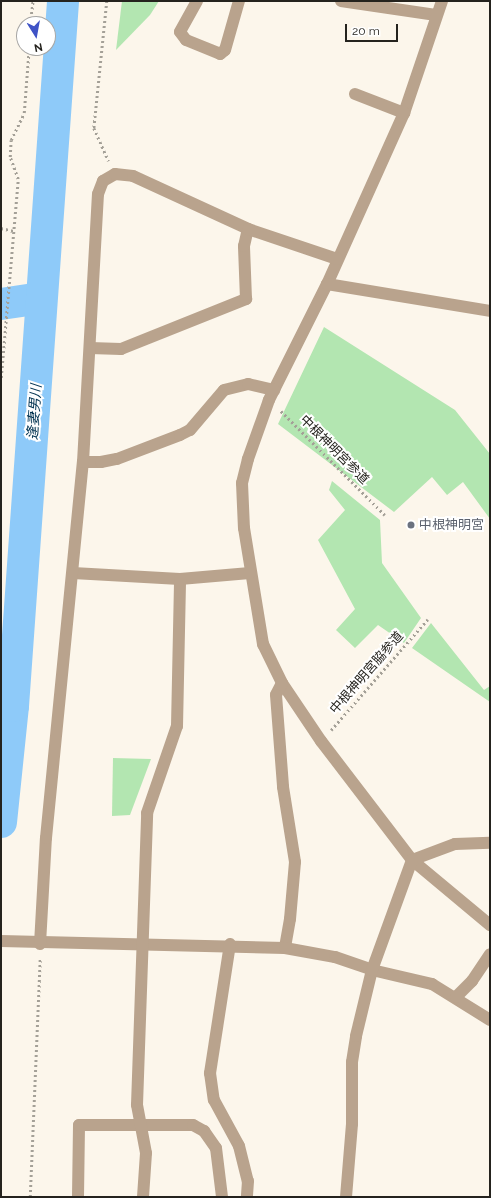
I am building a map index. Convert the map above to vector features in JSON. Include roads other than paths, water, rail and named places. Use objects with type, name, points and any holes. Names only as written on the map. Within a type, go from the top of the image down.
[{"type":"street","points":[[197,1],[180,32],[186,40],[220,54],[225,50],[239,1]]},
{"type":"street","points":[[340,1],[436,15]]},
{"type":"street","points":[[442,1],[404,113],[327,284],[272,395],[248,459],[242,483],[244,528],[250,573],[263,644],[282,683],[321,741],[412,860],[490,925]]},
{"type":"street","points":[[355,94],[404,113]]},
{"type":"street","points":[[37,943],[83,462],[98,194],[103,180],[115,174],[133,176],[248,229],[337,259]]},
{"type":"street","points":[[90,348],[121,349],[246,299],[244,246],[248,229]]},
{"type":"street","points":[[327,284],[490,311]]},
{"type":"street","points":[[83,462],[101,462],[117,459],[190,430],[224,390],[248,384],[272,395]]},
{"type":"street","points":[[73,573],[180,579],[250,573]]},
{"type":"street","points":[[143,1197],[146,1153],[137,1105],[147,813],[177,726],[180,579]]},
{"type":"street","points":[[282,683],[276,695],[283,787],[295,862],[290,919],[285,948]]},
{"type":"street","points":[[346,1197],[352,1124],[352,1062],[372,970],[412,860],[455,844],[490,842]]},
{"type":"street","points":[[1,941],[37,943],[230,944],[285,948],[335,958],[372,970],[432,984],[456,997],[490,1020]]},
{"type":"street","points":[[230,944],[210,1073],[214,1100],[239,1146],[248,1181],[247,1197]]},
{"type":"street","points":[[456,997],[472,981],[490,954]]},
{"type":"street","points":[[78,1197],[79,1125],[193,1125],[204,1131],[216,1148],[222,1197]]},
{"type":"waterway","name":"逢妻男川","points":[[1,822],[13,706],[63,1]]},
{"type":"waterway","points":[[1,304],[41,298]]},
{"type":"place","name":"中根神明宮","points":[[411,525]]}]
